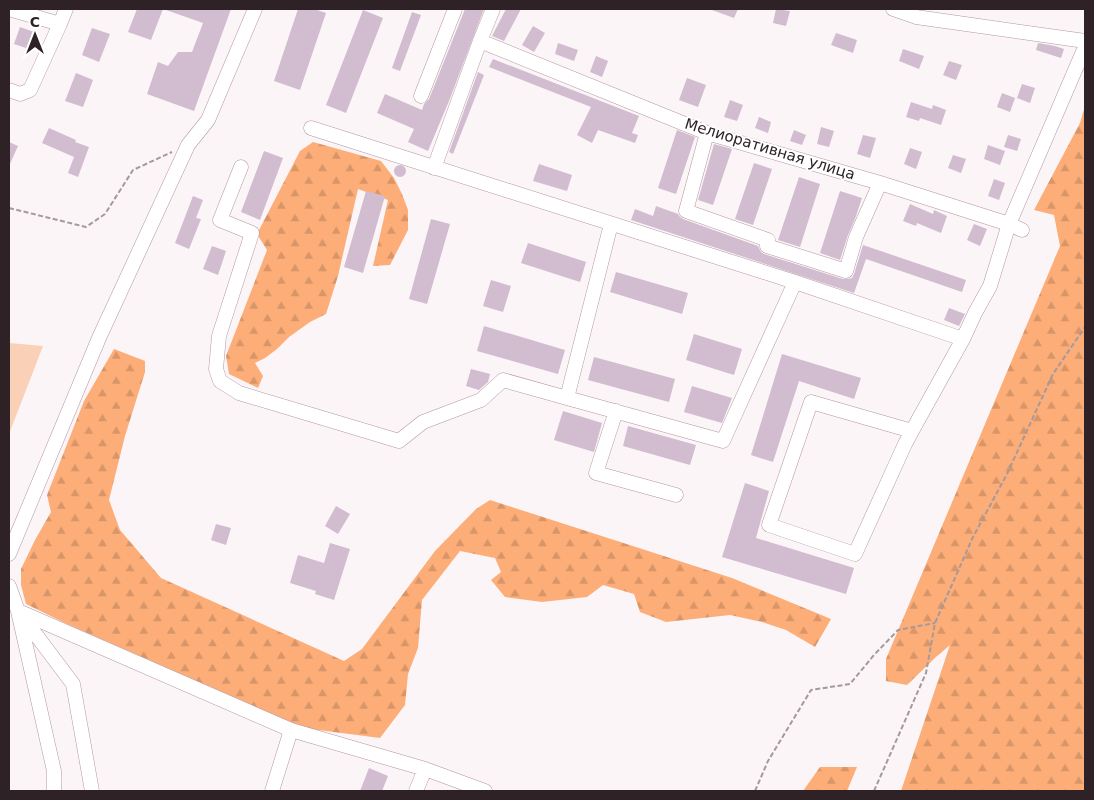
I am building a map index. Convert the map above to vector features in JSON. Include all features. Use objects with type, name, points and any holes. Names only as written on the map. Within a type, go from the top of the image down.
[{"type":"street","points":[[9,9],[60,24]]},
{"type":"street","points":[[9,90],[20,94],[30,90],[66,9]]},
{"type":"street","points":[[9,554],[99,338],[188,145],[208,120],[255,9]]},
{"type":"street","points":[[421,96],[455,9]]},
{"type":"street","points":[[434,168],[493,9]]},
{"type":"street","points":[[893,9],[916,17],[1085,41]]},
{"type":"street","name":"Мелиоративная улица","points":[[480,41],[707,133],[880,183],[1016,227]]},
{"type":"street","points":[[912,431],[811,402],[769,525],[855,554],[905,444],[963,340],[990,286],[1016,227],[1085,47]]},
{"type":"street","points":[[311,128],[795,282],[963,340]]},
{"type":"street","points":[[707,133],[686,211],[768,240],[767,246],[846,271],[856,237],[880,183]]},
{"type":"street","points":[[241,167],[220,220],[252,233],[219,336],[216,369],[220,381],[239,393],[399,441],[423,422],[481,400],[503,380],[723,441],[795,282]]},
{"type":"street","points":[[568,398],[611,224]]},
{"type":"street","points":[[616,411],[596,473],[676,495]]},
{"type":"street","points":[[9,586],[18,611],[54,771],[54,791]]},
{"type":"street","points":[[18,611],[291,730],[425,769],[484,791]]},
{"type":"street","points":[[18,611],[73,684],[92,791]]},
{"type":"street","points":[[272,791],[291,730]]},
{"type":"street","points":[[416,791],[425,769]]},
{"type":"path","points":[[9,208],[86,227],[105,214],[133,170],[188,145]]},
{"type":"path","points":[[874,791],[926,673],[936,623],[973,537],[1008,474],[1053,374],[1085,327]]},
{"type":"path","points":[[755,791],[768,761],[811,690],[850,684],[898,630],[936,623]]},
{"type":"shaded area","points":[[9,343],[43,346],[9,434]]},
{"type":"green space","points":[[1085,106],[1085,791],[901,791],[950,645],[907,685],[886,681],[886,659],[1060,246],[1054,215],[1034,210],[1080,123]]},
{"type":"green space","points":[[313,142],[381,161],[394,178],[402,194],[408,210],[408,230],[390,265],[373,266],[388,200],[358,189],[338,276],[326,314],[310,322],[265,358],[255,363],[263,376],[258,388],[229,374],[226,356],[267,250],[257,234],[300,151]]},
{"type":"green space","points":[[114,349],[145,361],[145,372],[125,436],[109,500],[120,530],[161,578],[344,661],[362,649],[435,551],[476,509],[490,500],[732,578],[831,619],[815,647],[786,630],[762,622],[730,615],[666,622],[640,612],[634,594],[603,585],[587,597],[542,602],[505,597],[491,580],[501,572],[495,558],[460,551],[422,600],[418,648],[408,674],[405,705],[380,738],[303,728],[67,624],[26,604],[21,585],[21,569],[51,512],[47,495],[84,401]]},
{"type":"green space","points":[[820,767],[857,767],[847,791],[803,791]]},
{"type":"building","points":[[137,9],[163,9],[151,40],[128,32]]},
{"type":"building","points":[[166,9],[231,9],[194,111],[147,94],[158,62],[168,66],[178,52],[192,52],[203,23]]},
{"type":"building","points":[[298,9],[314,9],[326,13],[300,90],[274,81]]},
{"type":"building","points":[[465,9],[484,9],[428,151],[408,142],[414,129],[377,113],[385,94],[422,110],[424,104],[429,99]]},
{"type":"building","points":[[506,9],[521,9],[504,41],[492,36]]},
{"type":"building","points":[[712,9],[738,9],[734,18]]},
{"type":"building","points":[[776,9],[790,11],[786,26],[773,23]]},
{"type":"building","points":[[363,10],[383,18],[346,113],[326,105]]},
{"type":"building","points":[[412,12],[421,15],[400,71],[392,68]]},
{"type":"building","points":[[533,26],[545,33],[534,52],[522,45]]},
{"type":"building","points":[[20,27],[37,33],[32,50],[14,44]]},
{"type":"building","points":[[92,28],[110,34],[99,62],[82,55]]},
{"type":"building","points":[[836,33],[857,40],[853,53],[831,45]]},
{"type":"building","points":[[558,43],[578,50],[574,61],[555,54]]},
{"type":"building","points":[[1038,43],[1064,49],[1061,58],[1036,50]]},
{"type":"building","points":[[903,49],[924,56],[919,69],[899,61]]},
{"type":"building","points":[[596,56],[608,61],[602,77],[590,72]]},
{"type":"building","points":[[493,59],[639,116],[632,133],[638,135],[635,143],[598,130],[592,143],[577,135],[591,107],[489,67]]},
{"type":"building","points":[[949,61],[962,65],[956,80],[943,75]]},
{"type":"building","points":[[478,72],[484,75],[453,154],[449,152]]},
{"type":"building","points":[[76,73],[93,80],[83,107],[65,101]]},
{"type":"building","points":[[687,78],[706,85],[698,107],[679,100]]},
{"type":"building","points":[[1022,84],[1035,88],[1030,103],[1017,98]]},
{"type":"building","points":[[1002,93],[1015,98],[1010,112],[997,107]]},
{"type":"building","points":[[730,100],[743,105],[737,121],[724,117]]},
{"type":"building","points":[[911,102],[932,109],[933,105],[946,110],[941,125],[920,118],[919,121],[906,117]]},
{"type":"building","points":[[759,117],[771,122],[768,133],[755,128]]},
{"type":"building","points":[[821,127],[834,131],[829,147],[817,144]]},
{"type":"building","points":[[49,128],[89,147],[78,177],[68,173],[74,157],[42,143]]},
{"type":"building","points":[[677,130],[695,137],[676,194],[658,188]]},
{"type":"building","points":[[794,130],[806,135],[802,145],[790,141]]},
{"type":"building","points":[[863,135],[876,138],[870,158],[857,154]]},
{"type":"building","points":[[1008,135],[1021,139],[1017,151],[1004,147]]},
{"type":"building","points":[[9,142],[18,146],[9,166]]},
{"type":"building","points":[[714,144],[732,149],[713,205],[698,200]]},
{"type":"building","points":[[988,145],[1005,151],[1000,165],[984,159]]},
{"type":"building","points":[[910,148],[922,152],[916,169],[904,164]]},
{"type":"building","points":[[264,151],[283,158],[260,220],[241,212]]},
{"type":"building","points":[[953,155],[966,159],[961,173],[948,168]]},
{"type":"building","points":[[754,163],[772,169],[753,225],[735,219]]},
{"type":"building","points":[[539,164],[572,175],[567,191],[533,181]]},
{"type":"building","points":[[402,165],[405,166],[405,176],[398,177],[395,176],[394,169],[395,166]]},
{"type":"building","points":[[799,177],[820,184],[800,247],[778,240]]},
{"type":"building","points":[[994,179],[1005,183],[999,200],[988,196]]},
{"type":"building","points":[[366,191],[385,196],[363,273],[344,267]]},
{"type":"building","points":[[840,191],[862,198],[840,260],[820,253]]},
{"type":"building","points":[[193,196],[203,200],[196,218],[201,219],[189,249],[175,243]]},
{"type":"building","points":[[910,204],[933,214],[934,210],[947,216],[941,233],[917,223],[916,226],[903,221]]},
{"type":"building","points":[[656,206],[678,214],[683,219],[758,246],[764,254],[843,279],[852,278],[863,245],[966,280],[962,292],[866,259],[854,293],[631,220],[635,209],[653,216]]},
{"type":"building","points":[[431,219],[450,224],[427,304],[409,299]]},
{"type":"building","points":[[974,224],[987,229],[980,246],[967,240]]},
{"type":"building","points":[[528,243],[586,262],[580,282],[521,263]]},
{"type":"building","points":[[212,246],[226,251],[218,275],[203,269]]},
{"type":"building","points":[[616,272],[688,293],[682,314],[610,292]]},
{"type":"building","points":[[491,280],[511,286],[503,312],[483,306]]},
{"type":"building","points":[[949,308],[965,314],[959,326],[944,320]]},
{"type":"building","points":[[484,326],[565,350],[558,374],[477,351]]},
{"type":"building","points":[[694,334],[742,349],[734,375],[686,360]]},
{"type":"building","points":[[782,354],[861,378],[854,399],[799,381],[773,462],[751,455]]},
{"type":"building","points":[[594,357],[675,379],[669,402],[588,380]]},
{"type":"building","points":[[471,369],[490,374],[488,382],[479,390],[466,386]]},
{"type":"building","points":[[692,386],[732,398],[722,423],[684,412]]},
{"type":"building","points":[[563,411],[602,423],[594,452],[554,440]]},
{"type":"building","points":[[628,426],[696,445],[690,465],[623,446]]},
{"type":"building","points":[[745,483],[769,491],[756,538],[854,568],[846,594],[722,557]]},
{"type":"building","points":[[336,506],[350,514],[338,534],[325,526]]},
{"type":"building","points":[[216,524],[231,528],[226,545],[211,540]]},
{"type":"building","points":[[330,543],[350,549],[334,600],[315,594],[316,591],[290,583],[298,555],[324,563]]},
{"type":"building","points":[[369,768],[388,776],[382,791],[360,791]]}]
